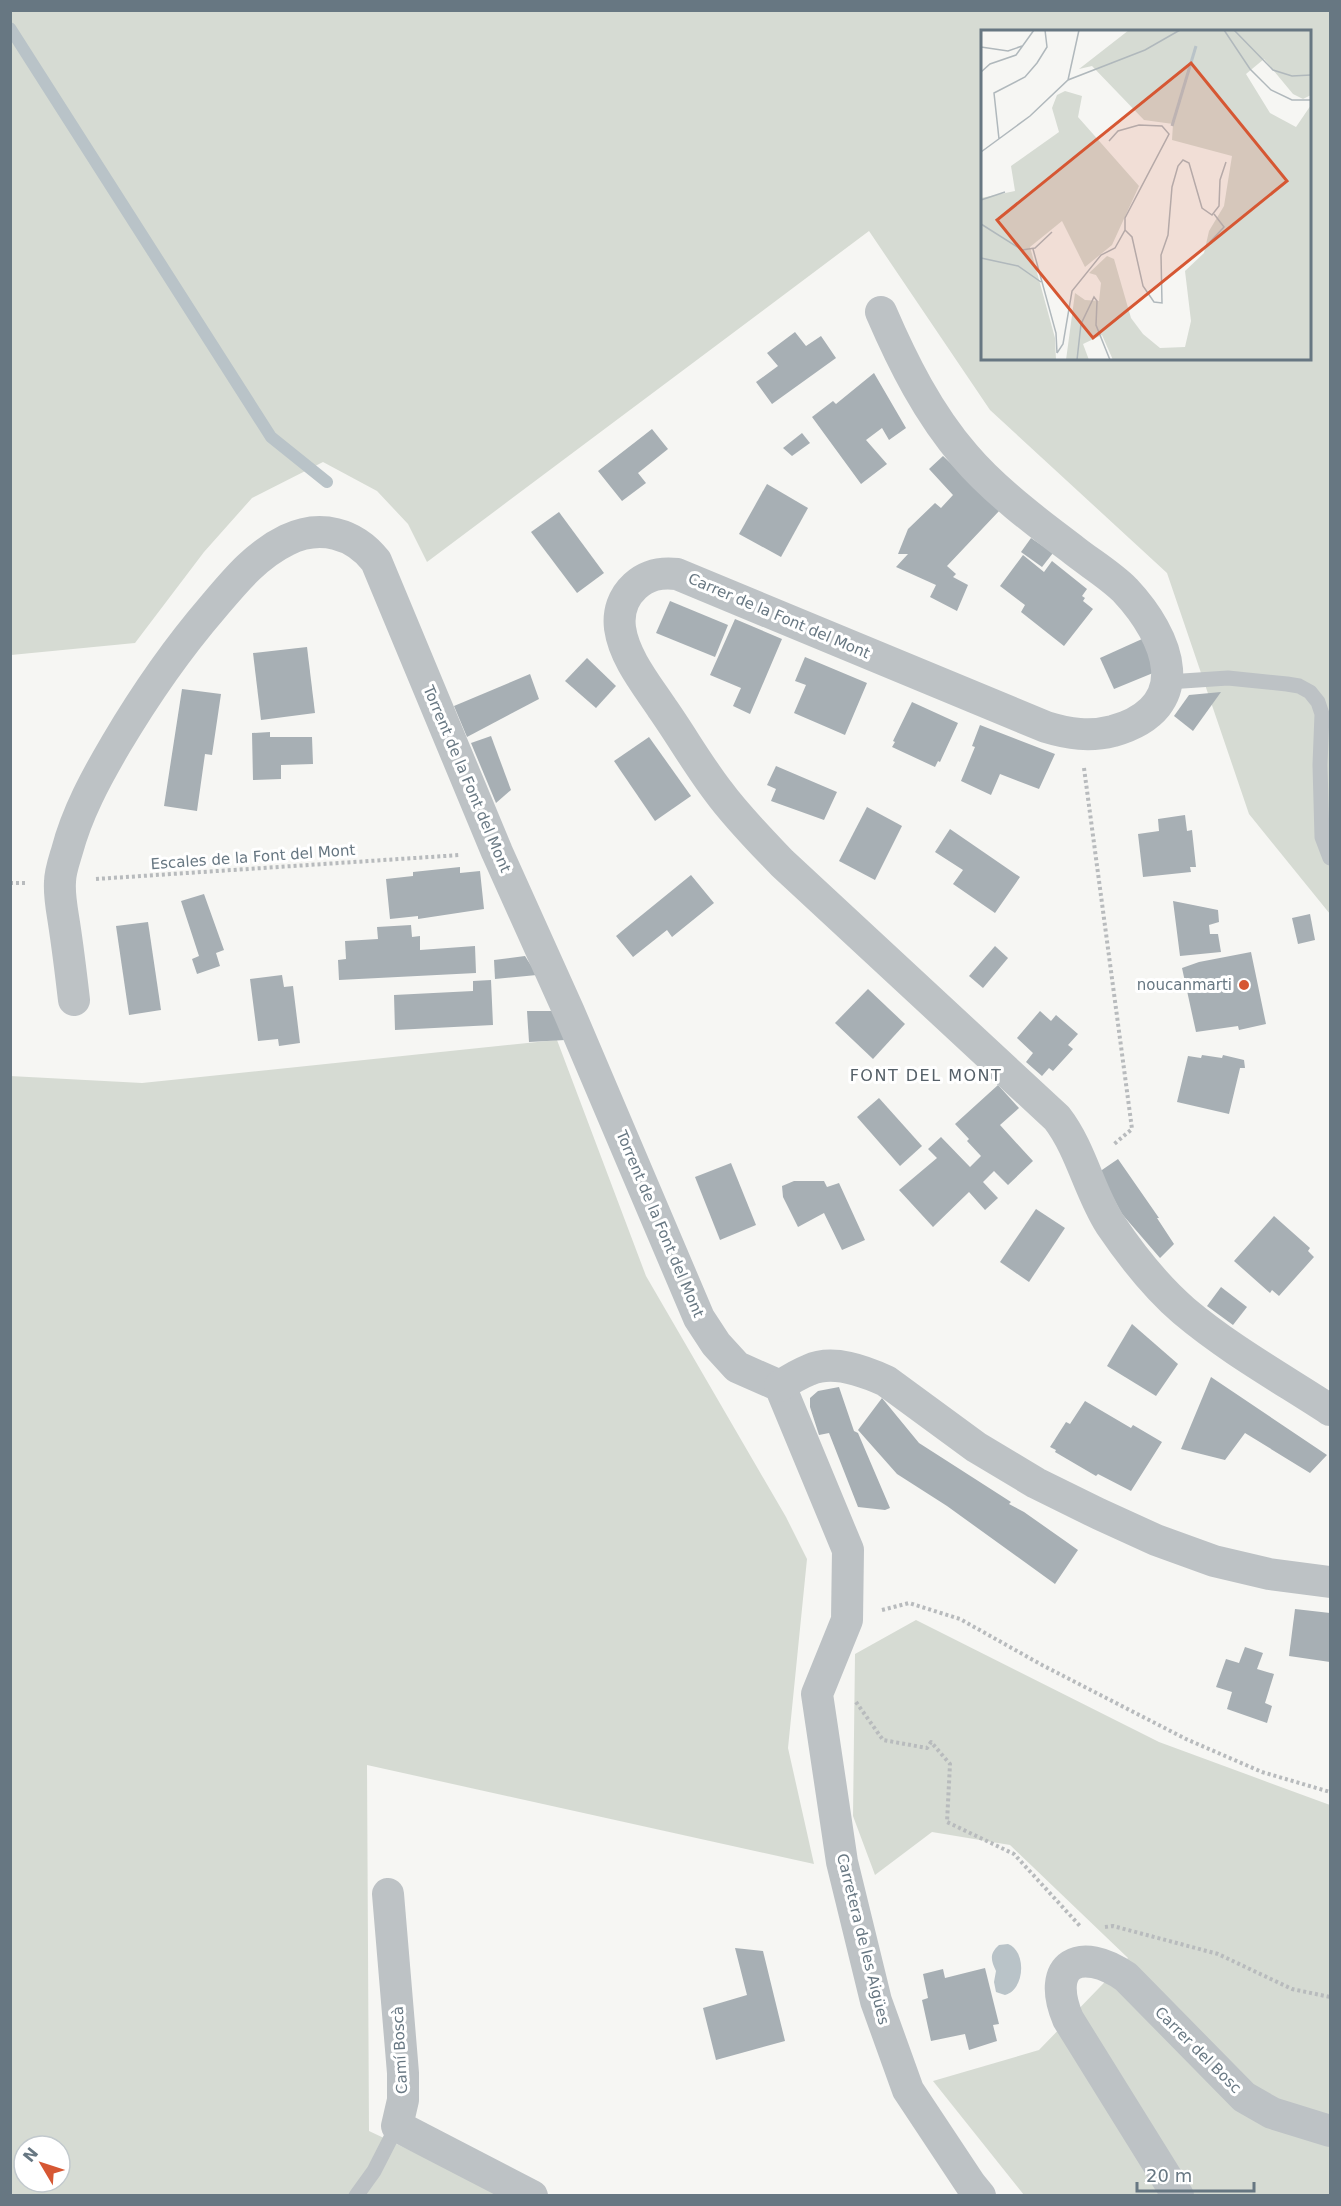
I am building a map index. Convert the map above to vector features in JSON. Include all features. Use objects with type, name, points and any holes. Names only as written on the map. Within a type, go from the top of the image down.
[{"type":"street","points":[[881,312],[910,376],[947,434],[986,478],[1065,544],[1123,588],[1138,605],[1161,643],[1168,669],[1168,682]]},
{"type":"street","name":"Torrent de la Font del Mont","points":[[74,1000],[60,882],[81,808],[137,709],[187,637],[244,571],[267,551],[302,534],[334,533],[351,539],[365,548],[376,561],[497,852],[574,1023],[699,1318],[716,1344],[737,1367],[780,1386]]},
{"type":"street","name":"Carrer de la Font del Mont","points":[[1168,682],[1157,705],[1130,724],[1113,731],[1080,735],[1046,727],[676,573],[652,575],[640,581],[624,601],[620,614],[623,640],[633,664],[718,791],[746,826],[790,871],[1057,1118],[1069,1136],[1097,1202],[1138,1262],[1160,1288],[1214,1335],[1330,1410]]},
{"type":"street","points":[[780,1386],[810,1369],[825,1365],[872,1375],[886,1381],[976,1447],[1036,1483],[1156,1540],[1214,1561],[1269,1574],[1330,1582]]},
{"type":"street","name":"Carretera de les Aigües","points":[[780,1386],[848,1550],[847,1620],[817,1694],[842,1862],[876,2001],[908,2090],[970,2185],[980,2196]]},
{"type":"street","name":"Camí Boscà","points":[[388,1894],[403,2073],[403,2100],[397,2126]]},
{"type":"street","name":"Carrer del Bosc","points":[[1074,1962],[1085,1960],[1099,1962],[1126,1977],[1233,2086],[1257,2105],[1288,2118],[1330,2131]]},
{"type":"street","points":[[1074,1962],[1066,1970],[1061,1981],[1060,1993],[1068,2019],[1178,2196]]},
{"type":"street","points":[[397,2126],[532,2196]]},
{"type":"lane","points":[[1168,682],[1228,678],[1299,686],[1310,692],[1318,702],[1322,714],[1320,765],[1322,837],[1330,858]]},
{"type":"lane","points":[[356,2196],[374,2171],[397,2126]]},
{"type":"path","points":[[1084,770],[1132,1129]]},
{"type":"path","name":"Escales de la Font del Mont","points":[[10,883],[60,882],[497,852]]},
{"type":"path","points":[[909,1603],[960,1619],[1042,1665],[1186,1739],[1262,1772],[1330,1792]]},
{"type":"path","points":[[853,1697],[883,1740],[927,1748],[931,1742],[950,1764],[947,1822],[1014,1854],[1083,1928],[1074,1962]]},
{"type":"path","points":[[1103,1927],[1113,1926],[1218,1954],[1292,1989],[1330,1997]]},
{"type":"shaded area","points":[[11,11],[1330,11],[1330,914],[1249,814],[1167,573],[990,410],[869,231],[427,562],[408,524],[377,491],[323,462],[252,498],[204,552],[135,643],[11,655]]},
{"type":"shaded area","points":[[557,1040],[646,1276],[786,1517],[807,1559],[788,1748],[814,1864],[367,1765],[369,2131],[505,2195],[11,2195],[10,1076],[142,1083]]},
{"type":"shaded area","points":[[916,1620],[1159,1742],[1330,1805],[1330,2195],[1024,2195],[933,2081],[1039,2050],[1128,1958],[1010,1845],[932,1832],[875,1875],[853,1816],[855,1654]]},
{"type":"shaded area","points":[[1008,1944],[1018,1954],[1021,1970],[1017,1986],[1005,1995],[996,1992],[994,1982],[996,1971],[992,1957],[999,1945]]},
{"type":"building","points":[[795,332],[806,346],[821,336],[836,358],[772,404],[756,382],[778,366],[767,353]]},
{"type":"building","points":[[874,373],[906,428],[889,440],[882,428],[866,440],[887,464],[861,484],[812,417],[833,401],[836,404]]},
{"type":"building","points":[[652,429],[668,449],[638,473],[646,483],[622,501],[598,471]]},
{"type":"building","points":[[802,433],[810,443],[792,456],[783,448]]},
{"type":"building","points":[[943,456],[1000,510],[947,566],[956,574],[953,577],[968,585],[957,611],[930,597],[936,585],[896,567],[908,554],[898,554],[908,529],[935,503],[941,508],[953,495],[929,469]]},
{"type":"building","points":[[767,484],[808,508],[781,557],[739,534]]},
{"type":"building","points":[[559,512],[604,573],[577,593],[531,532]]},
{"type":"building","points":[[1031,538],[1053,553],[1042,567],[1021,552]]},
{"type":"building","points":[[1023,555],[1044,572],[1052,561],[1087,589],[1082,596],[1085,598],[1083,601],[1093,609],[1064,646],[1021,612],[1025,605],[1000,586]]},
{"type":"building","points":[[670,601],[728,625],[715,657],[656,633]]},
{"type":"building","points":[[735,619],[782,639],[750,714],[733,706],[741,688],[710,675]]},
{"type":"building","points":[[1142,639],[1153,673],[1114,689],[1100,658]]},
{"type":"building","points":[[307,647],[315,713],[261,720],[253,653]]},
{"type":"building","points":[[805,657],[867,683],[845,735],[794,713],[806,685],[795,681]]},
{"type":"building","points":[[587,658],[616,686],[596,708],[565,681]]},
{"type":"building","points":[[530,674],[539,699],[467,737],[454,706]]},
{"type":"building","points":[[182,689],[221,694],[212,755],[205,754],[197,811],[164,806]]},
{"type":"building","points":[[1221,692],[1193,731],[1174,716],[1189,695]]},
{"type":"building","points":[[912,702],[958,723],[940,762],[938,761],[935,767],[892,747]]},
{"type":"building","points":[[980,725],[1055,754],[1039,789],[1000,774],[991,795],[961,781],[975,747],[972,746]]},
{"type":"building","points":[[270,732],[270,737],[312,737],[313,764],[281,765],[281,779],[253,780],[252,733]]},
{"type":"building","points":[[491,736],[511,790],[496,803],[471,743]]},
{"type":"building","points":[[649,737],[691,796],[655,821],[614,761]]},
{"type":"building","points":[[776,766],[837,792],[824,820],[771,801],[776,789],[767,785]]},
{"type":"building","points":[[867,807],[902,826],[875,880],[839,861]]},
{"type":"building","points":[[1185,815],[1187,831],[1192,830],[1196,867],[1190,867],[1191,872],[1143,877],[1138,834],[1159,831],[1158,819]]},
{"type":"building","points":[[950,829],[1020,877],[995,913],[953,884],[963,870],[935,852]]},
{"type":"building","points":[[460,867],[460,873],[480,871],[484,909],[418,919],[418,916],[390,919],[386,879],[413,876],[413,872]]},
{"type":"building","points":[[691,875],[714,903],[672,937],[667,930],[633,957],[616,936]]},
{"type":"building","points":[[204,894],[224,950],[216,953],[220,966],[197,974],[192,959],[199,956],[181,901]]},
{"type":"building","points":[[1173,901],[1218,910],[1219,922],[1209,925],[1210,934],[1218,934],[1221,952],[1180,956]]},
{"type":"building","points":[[1310,914],[1315,940],[1298,944],[1292,918]]},
{"type":"building","points":[[148,922],[161,1010],[129,1015],[116,926]]},
{"type":"building","points":[[411,925],[412,937],[420,936],[420,950],[475,946],[476,973],[339,980],[338,960],[346,959],[345,941],[378,939],[377,927]]},
{"type":"building","points":[[995,946],[1008,958],[983,988],[969,976]]},
{"type":"building","points":[[1251,952],[1266,1024],[1239,1030],[1238,1026],[1196,1032],[1182,968],[1199,962]]},
{"type":"building","points":[[525,956],[537,975],[495,979],[494,960]]},
{"type":"building","points":[[282,975],[284,987],[293,986],[300,1043],[279,1046],[278,1039],[258,1041],[250,979]]},
{"type":"building","points":[[491,980],[493,1025],[395,1030],[394,995],[473,991],[473,981]]},
{"type":"building","points":[[868,989],[905,1024],[873,1059],[835,1023]]},
{"type":"building","points":[[527,1011],[553,1011],[565,1040],[529,1042]]},
{"type":"building","points":[[1040,1011],[1051,1021],[1056,1015],[1078,1034],[1068,1045],[1073,1049],[1053,1071],[1049,1068],[1042,1076],[1026,1062],[1033,1053],[1017,1038]]},
{"type":"building","points":[[1202,1055],[1222,1058],[1223,1055],[1244,1060],[1245,1068],[1240,1068],[1229,1114],[1177,1102],[1188,1056],[1201,1058]]},
{"type":"building","points":[[998,1085],[1019,1108],[1000,1125],[1033,1161],[1008,1185],[994,1171],[983,1182],[998,1198],[985,1210],[969,1192],[933,1227],[899,1190],[937,1158],[928,1149],[941,1137],[970,1167],[981,1156],[955,1124]]},
{"type":"building","points":[[879,1098],[922,1146],[900,1166],[857,1117]]},
{"type":"building","points":[[1118,1159],[1174,1244],[1160,1258],[1122,1214],[1099,1172]]},
{"type":"building","points":[[731,1163],[756,1225],[720,1240],[695,1177]]},
{"type":"building","points":[[794,1181],[824,1181],[827,1187],[839,1183],[865,1240],[842,1250],[824,1213],[798,1227],[783,1197],[782,1186]]},
{"type":"building","points":[[1036,1209],[1065,1228],[1029,1282],[1000,1262]]},
{"type":"building","points":[[1274,1216],[1310,1248],[1308,1251],[1314,1257],[1279,1296],[1272,1290],[1270,1293],[1234,1261]]},
{"type":"building","points":[[1221,1287],[1247,1307],[1233,1325],[1207,1306]]},
{"type":"building","points":[[1132,1324],[1178,1364],[1156,1396],[1107,1366]]},
{"type":"building","points":[[1211,1377],[1327,1455],[1310,1473],[1245,1433],[1225,1460],[1181,1449]]},
{"type":"building","points":[[839,1387],[854,1431],[858,1433],[890,1508],[885,1510],[858,1507],[829,1433],[819,1435],[810,1407],[810,1398],[818,1391]]},
{"type":"building","points":[[882,1398],[919,1443],[1011,1502],[1009,1504],[1078,1550],[1055,1584],[947,1506],[897,1474],[858,1430]]},
{"type":"building","points":[[1085,1401],[1131,1428],[1133,1425],[1162,1442],[1131,1491],[1098,1474],[1096,1476],[1050,1447],[1066,1422],[1070,1424]]},
{"type":"building","points":[[1295,1609],[1330,1613],[1330,1662],[1289,1656]]},
{"type":"building","points":[[1245,1647],[1263,1653],[1257,1669],[1274,1674],[1265,1703],[1272,1706],[1267,1723],[1227,1709],[1232,1692],[1216,1687],[1226,1659],[1239,1663]]},
{"type":"building","points":[[735,1948],[763,1951],[785,2041],[716,2060],[703,2008],[747,1995]]},
{"type":"building","points":[[985,1968],[999,2024],[993,2025],[997,2041],[969,2050],[965,2034],[931,2041],[922,2000],[928,1998],[923,1974],[943,1969],[945,1978]]},
{"type":"waterway","points":[[10,28],[271,437],[327,482]]},
{"type":"place","name":"noucanmarti","points":[[1244,985]]},
{"type":"district","name":"FONT DEL MONT","points":[[926,1075]]}]
